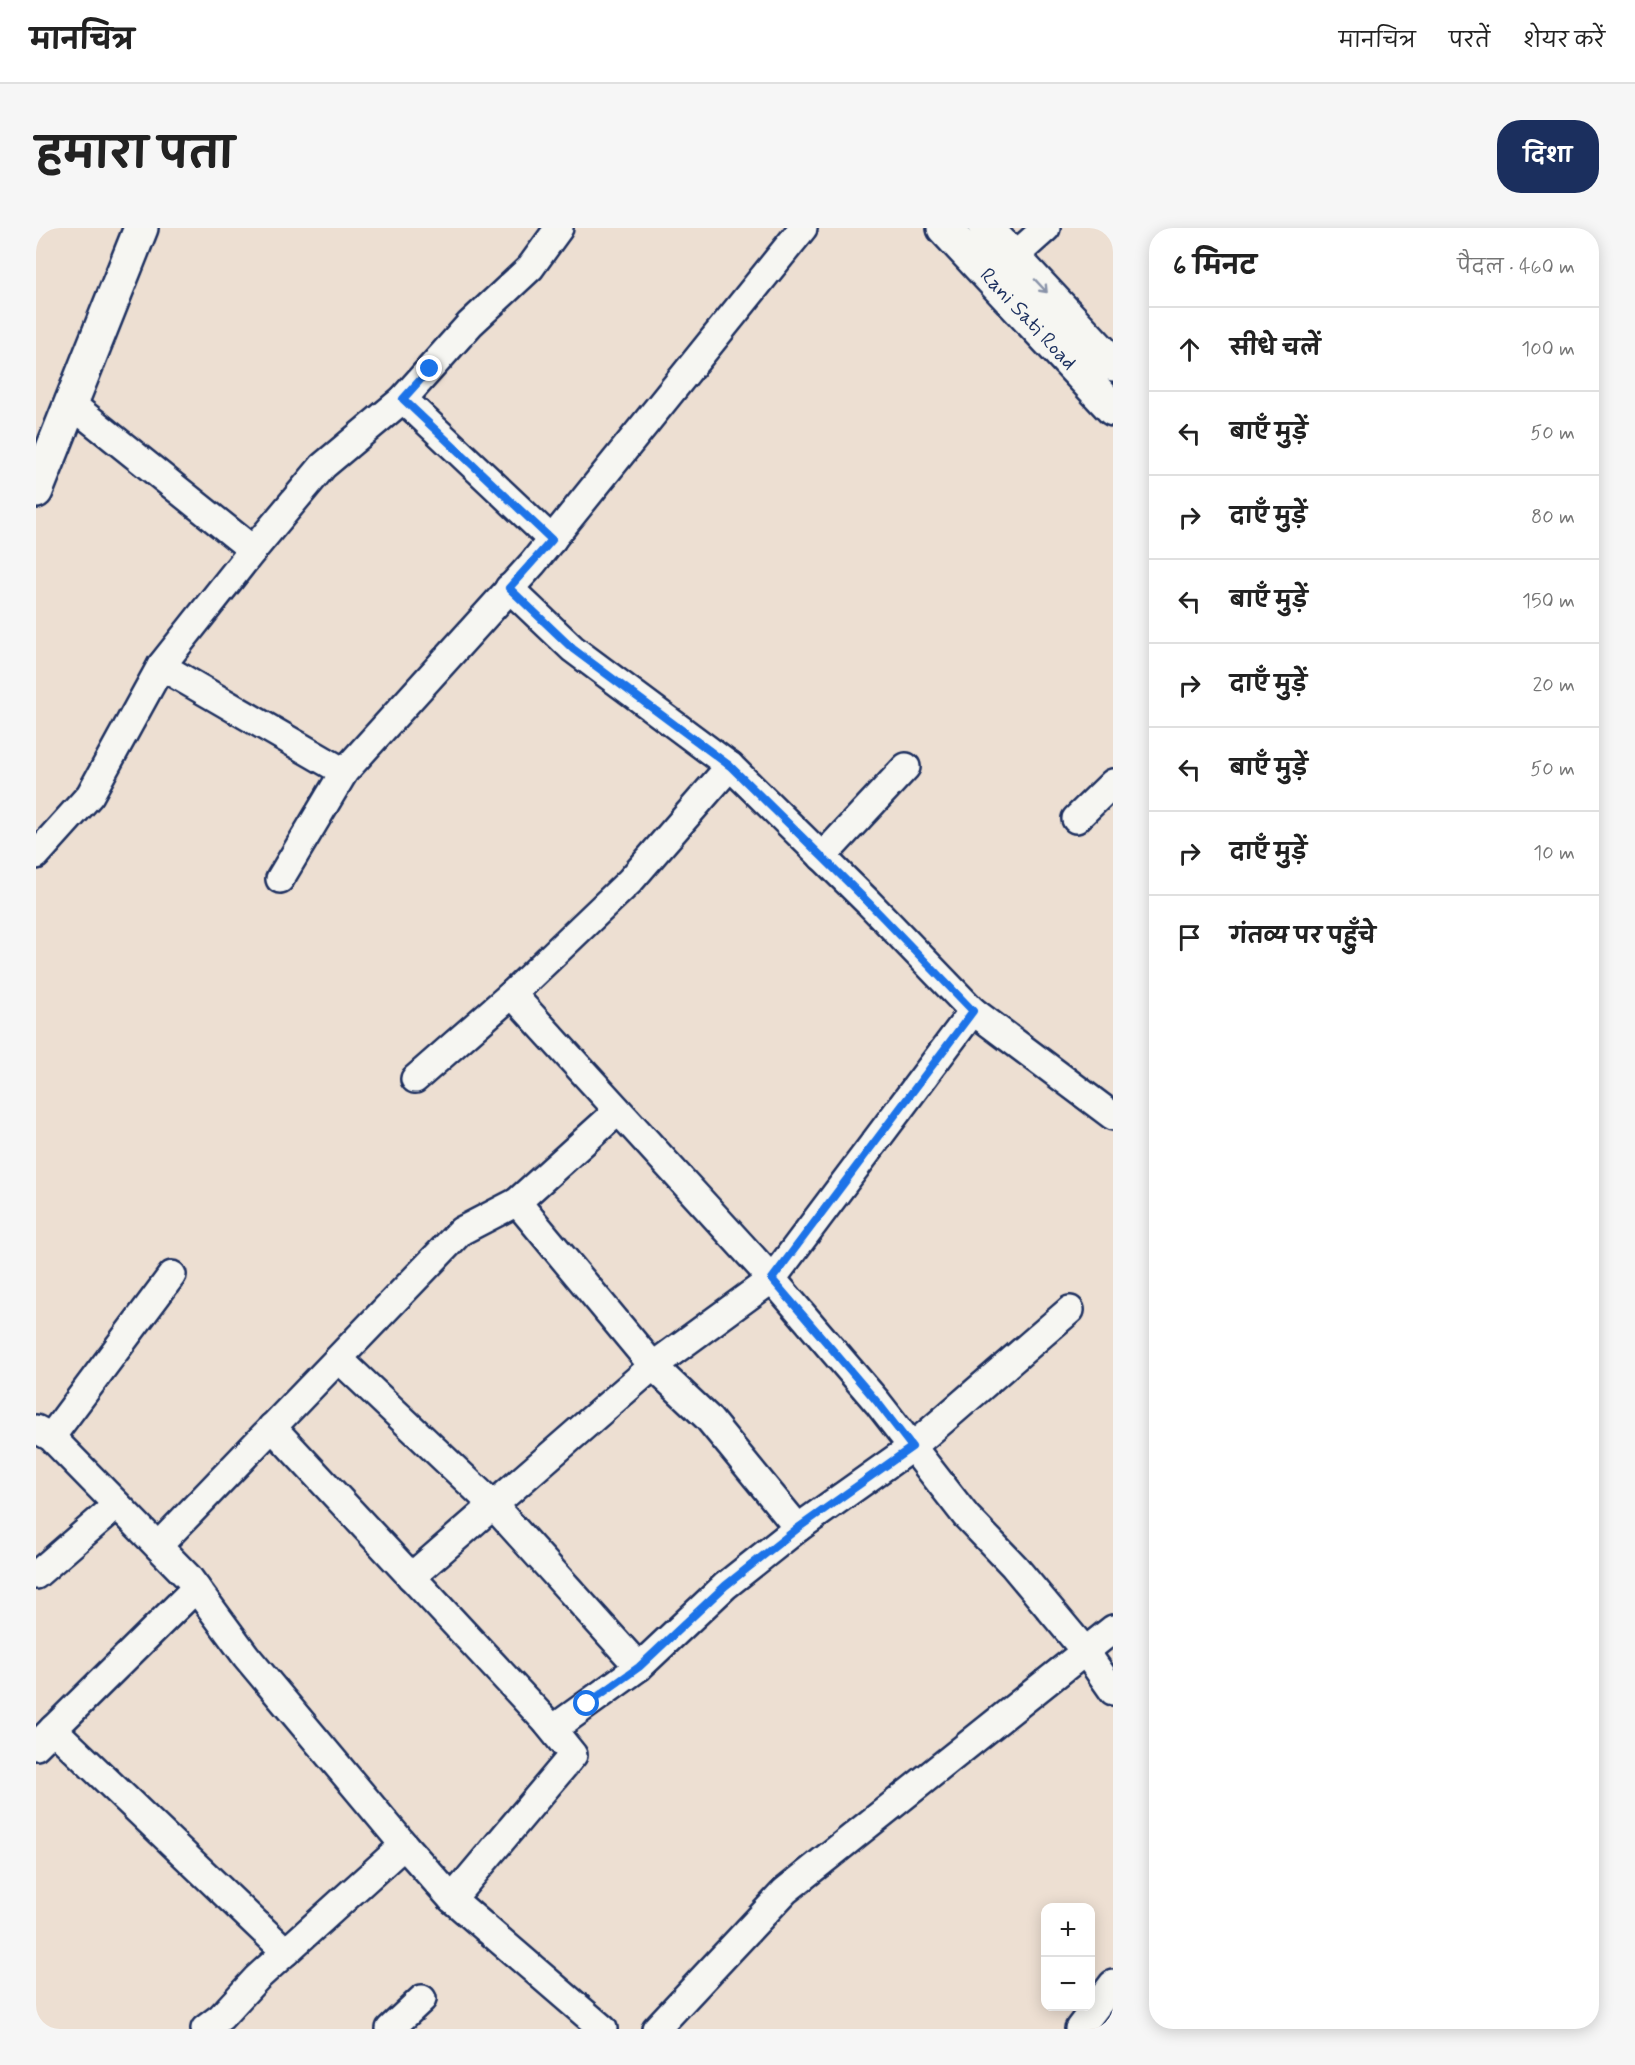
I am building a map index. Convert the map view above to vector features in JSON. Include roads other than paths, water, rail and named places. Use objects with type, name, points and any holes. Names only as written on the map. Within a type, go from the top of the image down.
[{"type":"street","points":[[36,491],[43,452],[71,404],[141,228]]},
{"type":"street","points":[[36,855],[90,795],[161,666],[323,466],[403,399],[470,324],[530,268],[559,228]]},
{"type":"street","points":[[280,879],[344,772],[552,540],[803,228]]},
{"type":"street","name":"Rani Sati Road","points":[[944,228],[1003,267],[1113,409]]},
{"type":"street","points":[[986,228],[1003,267],[1113,364]]},
{"type":"street","points":[[1003,267],[1046,228]]},
{"type":"street","points":[[403,399],[552,540]]},
{"type":"street","points":[[71,404],[253,550]]},
{"type":"street","points":[[509,588],[573,649],[730,766],[822,856],[973,1011],[1113,1116]]},
{"type":"street","points":[[161,666],[344,772]]},
{"type":"street","points":[[415,1079],[512,994],[630,880],[730,766]]},
{"type":"street","points":[[822,856],[906,767]]},
{"type":"street","points":[[1076,819],[1113,783]]},
{"type":"street","points":[[512,994],[772,1279],[878,1403],[966,1516],[1014,1566],[1085,1651],[1113,1691]]},
{"type":"street","points":[[411,1576],[653,1366],[772,1279],[973,1011]]},
{"type":"street","points":[[158,1546],[461,1231],[517,1202],[618,1111]]},
{"type":"street","points":[[517,1202],[653,1366],[708,1418],[798,1528]]},
{"type":"street","points":[[172,1275],[43,1433],[188,1577],[246,1656],[452,1899],[603,2029]]},
{"type":"street","points":[[272,1427],[553,1729],[639,1667],[725,1586],[798,1528],[912,1447],[1070,1310]]},
{"type":"street","points":[[339,1359],[492,1504],[639,1667]]},
{"type":"street","points":[[36,1575],[117,1505]]},
{"type":"street","points":[[196,1588],[44,1738],[286,1952]]},
{"type":"street","points":[[656,2029],[785,1891],[1113,1629]]},
{"type":"street","points":[[452,1899],[573,1755],[548,1724]]},
{"type":"street","points":[[205,2029],[221,2017],[257,1978],[404,1845]]},
{"type":"street","points":[[1079,2029],[1113,1984]]},
{"type":"street","points":[[390,2029],[422,1999]]}]
